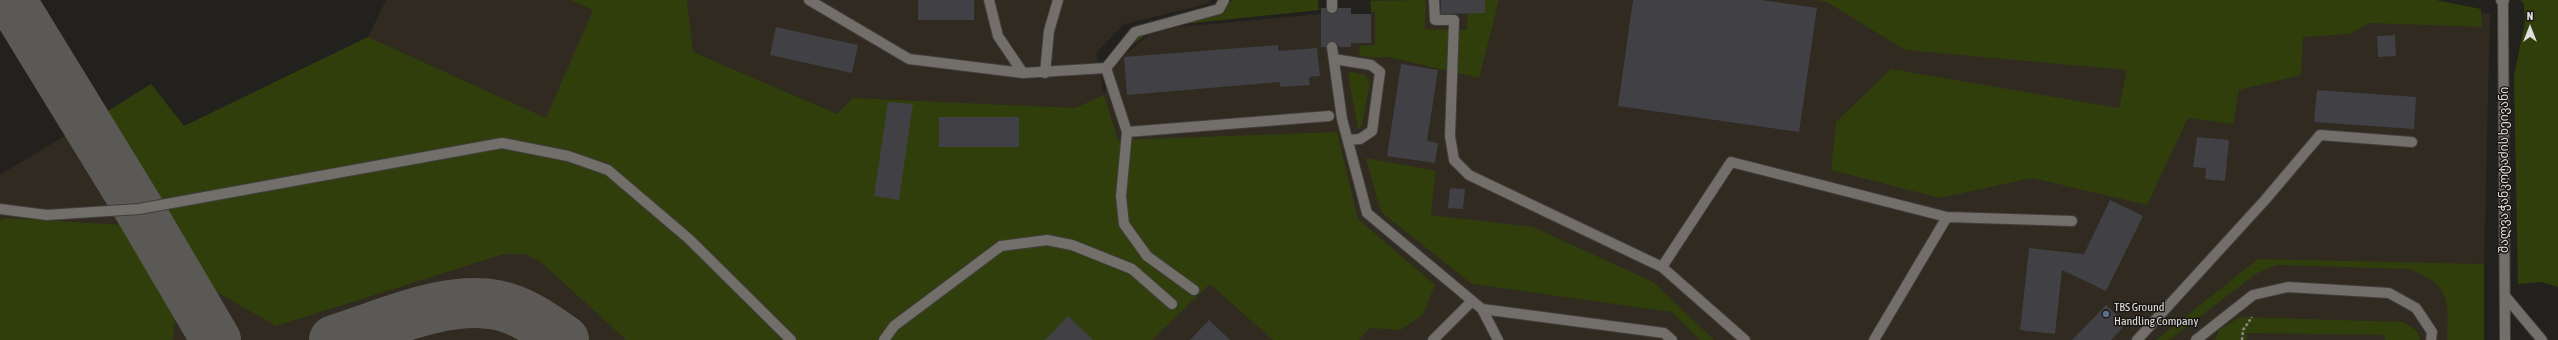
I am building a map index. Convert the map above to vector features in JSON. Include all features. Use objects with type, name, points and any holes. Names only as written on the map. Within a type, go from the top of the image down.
[{"type":"lane","points":[[809,0],[909,59],[1023,73],[1045,73],[1106,68],[1135,32],[1219,9],[1224,0]]},
{"type":"lane","points":[[989,0],[998,36],[1023,73]]},
{"type":"lane","points":[[1045,73],[1049,31],[1058,0]]},
{"type":"lane","points":[[1434,0],[1435,20],[1454,20],[1450,136],[1454,160],[1469,174],[1662,267],[1745,340]]},
{"type":"lane","name":"შალვა ჭანკოტაძის ხეივანი","points":[[2502,0],[2505,340]]},
{"type":"lane","points":[[1332,47],[1342,119],[1367,213],[1482,309],[1498,340]]},
{"type":"lane","points":[[1334,58],[1372,65],[1380,72],[1372,131],[1360,139],[1348,140]]},
{"type":"lane","points":[[1106,68],[1127,132],[1121,196],[1124,224],[1148,256],[1194,290]]},
{"type":"lane","points":[[1127,132],[1329,116]]},
{"type":"lane","points":[[2137,340],[2266,200],[2320,135],[2412,142]]},
{"type":"lane","points":[[0,209],[47,215],[139,209],[502,143],[568,156],[608,170],[689,239],[791,340]]},
{"type":"lane","points":[[1662,267],[1731,162],[1947,217],[2072,221]]},
{"type":"lane","points":[[1874,340],[1947,217]]},
{"type":"lane","points":[[884,340],[894,326],[1001,246],[1047,240],[1072,245],[1132,269],[1172,304]]},
{"type":"lane","points":[[2196,340],[2253,294],[2288,287],[2389,293],[2416,308],[2432,332],[2431,340]]},
{"type":"lane","points":[[2504,296],[2542,340]]},
{"type":"lane","points":[[1433,340],[1472,301]]},
{"type":"lane","points":[[1482,309],[1664,333],[1672,340]]},
{"type":"path","points":[[2242,340],[2243,330],[2252,317]]},
{"type":"shaded area","points":[[386,0],[570,0],[692,52],[687,0],[1211,0],[1207,4],[1124,24],[1096,53],[1104,94],[1115,62],[1150,34],[1176,27],[1321,14],[1321,8],[1351,8],[1351,14],[1371,14],[1370,0],[2354,0],[2490,14],[2484,264],[2461,263],[2460,340],[0,340],[0,175],[151,84],[184,126],[368,37]]},
{"type":"green space","points":[[570,0],[687,0],[693,52],[837,114],[853,98],[1075,108],[1104,95],[1118,140],[1337,132],[1358,219],[1435,285],[1423,315],[1400,330],[1370,328],[1359,340],[1273,340],[1210,284],[1152,340],[626,340],[540,261],[524,254],[504,254],[276,326],[215,291],[107,112],[151,84],[184,126],[368,37],[546,118],[593,10]]},
{"type":"green space","points":[[1232,0],[1318,0],[1319,10],[1184,24],[1152,31],[1121,53],[1129,41],[1135,36],[1145,32],[1202,18],[1225,7]]},
{"type":"green space","points":[[1426,0],[1425,29],[1467,30],[1468,0],[1499,0],[1479,78],[1389,57],[1371,58],[1359,55],[1360,46],[1375,45],[1375,12],[1371,12],[1371,1]]},
{"type":"green space","points":[[1817,0],[2436,0],[2481,9],[2482,27],[2370,23],[2350,34],[2303,37],[2301,75],[2239,90],[2233,124],[2188,118],[2147,205],[2032,178],[1940,198],[1831,170],[1836,122],[1891,69],[2119,108],[2127,70],[1905,50],[1827,2]]},
{"type":"green space","points":[[2520,0],[2558,0],[2558,287],[2541,282],[2518,284],[2514,76],[2525,22],[2524,4]]},
{"type":"green space","points":[[1352,72],[1365,75],[1370,84],[1361,129],[1358,128],[1348,74]]},
{"type":"green space","points":[[1366,158],[1436,171],[1431,215],[1533,227],[1653,282],[1714,340],[1700,340],[1672,312],[1472,284],[1381,212]]},
{"type":"green space","points":[[5,218],[124,225],[176,308],[173,340],[0,340],[0,221]]},
{"type":"green space","points":[[2258,259],[2484,264],[2484,340],[2447,340],[2448,314],[2444,295],[2433,281],[2409,269],[2278,265],[2256,274],[2169,340],[2156,340]]},
{"type":"green space","points":[[2240,317],[2404,322],[2418,332],[2420,340],[2385,340],[2385,335],[2247,333],[2247,340],[2215,340],[2219,330]]},
{"type":"building","points":[[918,0],[974,0],[974,20],[918,20]]},
{"type":"building","points":[[1441,0],[1485,0],[1485,13],[1441,14]]},
{"type":"building","points":[[1633,0],[1761,0],[1817,8],[1799,132],[1618,106]]},
{"type":"building","points":[[1321,8],[1326,8],[1332,14],[1336,13],[1338,8],[1351,8],[1351,14],[1371,14],[1371,43],[1351,43],[1351,47],[1339,47],[1337,43],[1332,41],[1326,47],[1321,47]]},
{"type":"building","points":[[776,27],[858,45],[852,73],[770,55]]},
{"type":"building","points":[[2395,35],[2396,56],[2378,57],[2377,36]]},
{"type":"building","points":[[1278,45],[1278,51],[1317,48],[1320,76],[1309,77],[1310,85],[1280,87],[1280,82],[1127,95],[1124,57]]},
{"type":"building","points":[[1401,64],[1438,70],[1427,141],[1438,143],[1435,163],[1387,156]]},
{"type":"building","points":[[2317,90],[2416,97],[2414,129],[2314,122]]},
{"type":"building","points":[[888,102],[913,104],[899,200],[874,196]]},
{"type":"building","points":[[939,117],[1019,117],[1019,147],[939,147]]},
{"type":"building","points":[[2197,137],[2229,140],[2225,181],[2205,179],[2206,168],[2193,167]]},
{"type":"building","points":[[1450,188],[1465,189],[1463,209],[1448,208]]},
{"type":"building","points":[[2110,200],[2143,216],[2106,291],[2062,270],[2055,334],[2020,330],[2029,248],[2084,254]]},
{"type":"building","name":"TBS Ground Handling Company","points":[[2106,305],[2126,324],[2111,340],[2072,340]]},
{"type":"building","points":[[1068,316],[1093,340],[1045,340]]},
{"type":"building","points":[[1209,320],[1230,340],[1190,340]]},
{"type":"taxiway","points":[[11,0],[139,209],[216,340]]},
{"type":"taxiway","points":[[334,340],[414,313],[456,304],[477,303],[506,307],[532,319],[564,340]]},
{"type":"place","name":"TBS Ground Handling Company","points":[[2106,314]]}]
